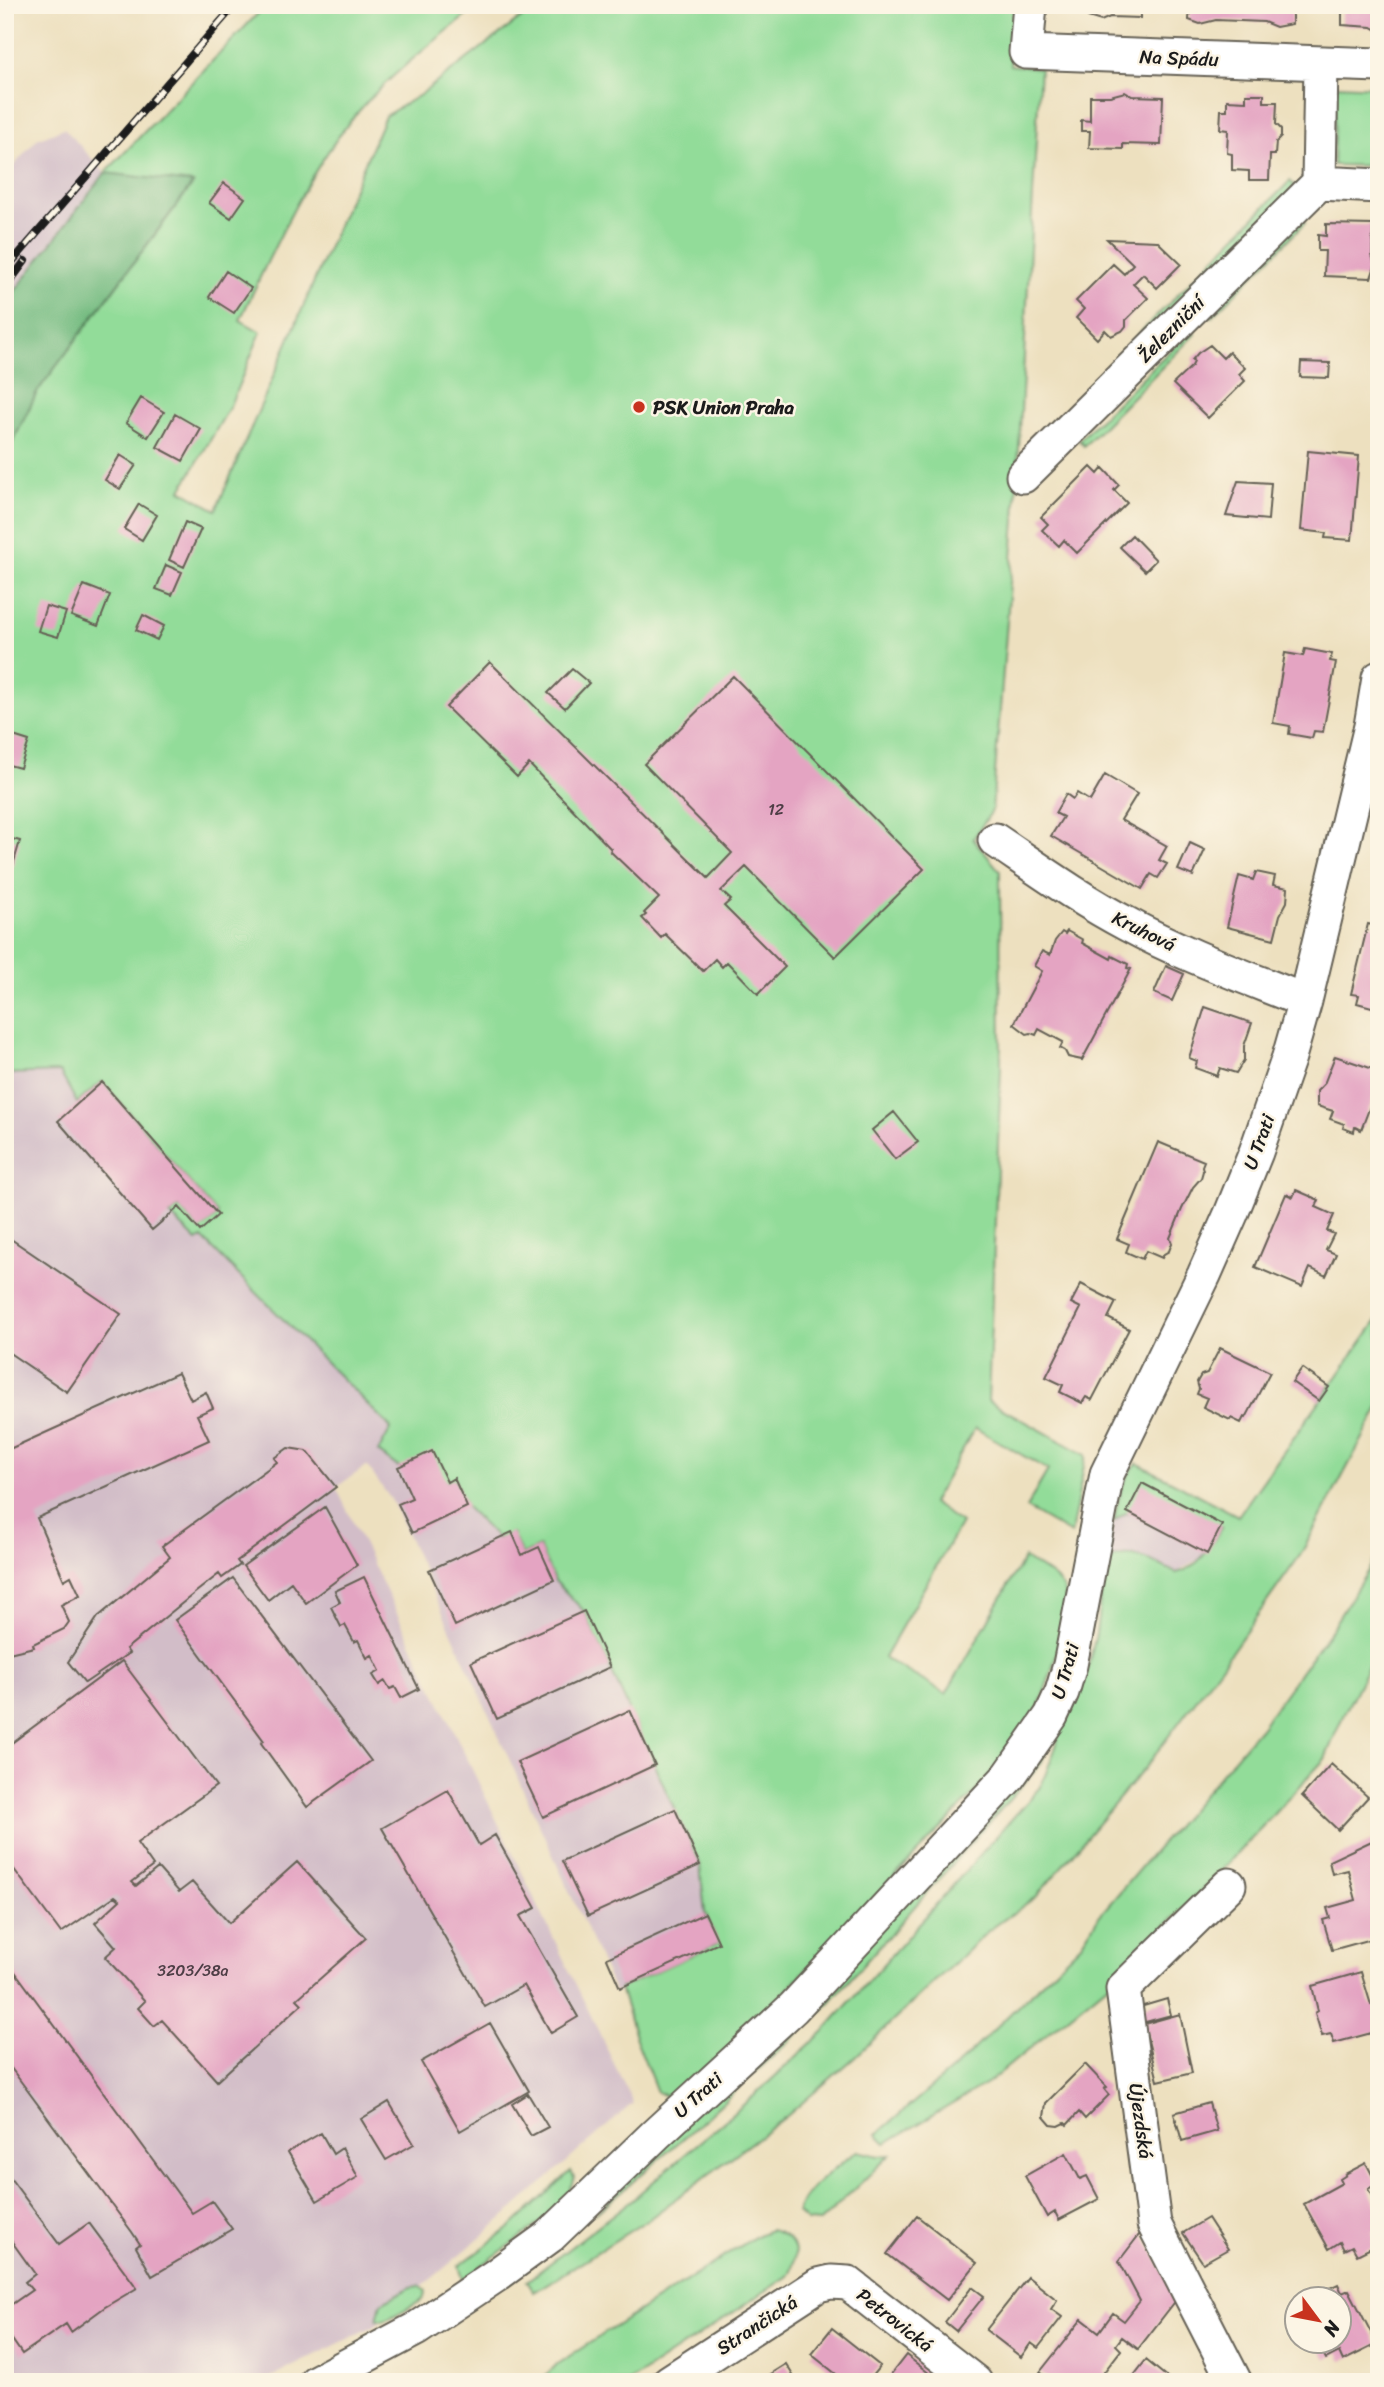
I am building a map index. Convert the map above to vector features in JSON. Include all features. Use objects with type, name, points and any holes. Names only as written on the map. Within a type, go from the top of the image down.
[{"type":"street","name":"Na Spádu","points":[[1030,5],[1026,52],[1379,65]]},
{"type":"street","points":[[1321,63],[1319,183],[1379,186]]},
{"type":"street","name":"Železniční","points":[[1023,476],[1319,183]]},
{"type":"street","name":"U Trati","points":[[316,2382],[416,2329],[550,2236],[793,2008],[1009,1776],[1036,1740],[1062,1692],[1070,1665],[1107,1474],[1231,1214],[1260,1140],[1305,1001],[1371,726],[1379,678]]},
{"type":"street","name":"Kruhová","points":[[995,840],[1079,897],[1126,924],[1305,1001]]},
{"type":"street","name":"Újezdská","points":[[1228,1885],[1123,1989],[1154,2224],[1235,2382]]},
{"type":"street","name":"Strančická","points":[[670,2382],[818,2285],[831,2282],[848,2283]]},
{"type":"street","name":"Petrovická","points":[[848,2283],[975,2382]]},
{"type":"shaded area","points":[[64,128],[105,173],[5,304],[5,176],[37,139]]},
{"type":"shaded area","points":[[60,1072],[77,1103],[102,1082],[218,1215],[200,1231],[179,1208],[171,1215],[197,1241],[201,1238],[447,1481],[454,1478],[539,1547],[554,1580],[584,1611],[655,1765],[700,1865],[705,1913],[719,1943],[615,1992],[392,1501],[367,1466],[336,1487],[633,2103],[378,2324],[261,2382],[5,2382],[5,1074]]},
{"type":"shaded area","points":[[1142,1483],[1222,1525],[1207,1554],[1176,1573],[1145,1558],[1105,1563],[1114,1521],[1127,1512]]},
{"type":"green space","points":[[266,5],[479,5],[406,65],[366,103],[328,152],[295,207],[240,320],[261,332],[229,408],[181,490],[216,510],[385,116],[420,95],[538,5],[1014,5],[1010,65],[1040,68],[1015,520],[992,811],[973,839],[1000,871],[1001,1067],[988,1401],[1086,1455],[1071,1534],[1026,1508],[1048,1470],[975,1428],[932,1503],[961,1523],[884,1658],[946,1694],[1024,1558],[1053,1576],[1061,1586],[1064,1591],[1064,1619],[1049,1679],[1036,1713],[1016,1744],[951,1818],[709,2072],[683,2092],[667,2097],[657,2092],[620,1988],[718,1943],[705,1913],[700,1865],[584,1611],[554,1580],[539,1547],[522,1555],[512,1533],[498,1539],[466,1507],[454,1479],[447,1482],[398,1467],[378,1452],[391,1428],[202,1238],[197,1241],[170,1215],[179,1207],[200,1230],[218,1215],[102,1082],[77,1103],[60,1072],[5,1074],[5,458],[37,392],[193,184],[105,173]]},
{"type":"green space","points":[[1336,85],[1379,87],[1379,166],[1333,165]]},
{"type":"green space","points":[[105,173],[193,183],[37,392],[5,458],[5,304]]},
{"type":"green space","points":[[1290,181],[1295,186],[1130,355],[1124,349]]},
{"type":"green space","points":[[1300,218],[1305,223],[1212,317],[1207,313]]},
{"type":"green space","points":[[1191,330],[1195,334],[1084,446],[1079,440]]},
{"type":"green space","points":[[1379,1318],[1379,1408],[1301,1554],[1144,1769],[1037,1896],[988,1931],[853,2059],[788,2115],[649,2219],[534,2292],[527,2281],[634,2198],[756,2094],[824,2031],[1041,1786],[1057,1744],[1059,1725],[1084,1678],[1090,1660],[1105,1563],[1114,1558],[1132,1556],[1176,1573],[1198,1561],[1222,1526],[1127,1512],[1114,1521],[1124,1484],[1137,1463],[1238,1516]]},
{"type":"green space","points":[[1379,1553],[1379,1645],[1343,1716],[1325,1759],[1217,1875],[1108,1984],[988,2083],[886,2143],[877,2134],[965,2058],[1081,1944],[1099,1916],[1260,1728],[1332,1628]]},
{"type":"green space","points":[[1050,1741],[1041,1764],[822,2011],[686,2136],[595,2214]]},
{"type":"green space","points":[[857,2151],[879,2156],[890,2155],[820,2222],[807,2221],[798,2213],[805,2196]]},
{"type":"green space","points":[[571,2171],[574,2177],[565,2205],[463,2279],[459,2266],[511,2227]]},
{"type":"green space","points":[[770,2230],[786,2237],[794,2247],[794,2261],[788,2276],[629,2382],[541,2382],[557,2364],[758,2235]]},
{"type":"green space","points":[[420,2286],[426,2291],[423,2300],[384,2321],[377,2320],[381,2303],[411,2287]]},
{"type":"building","points":[[1088,5],[1140,5],[1140,18],[1110,17],[1101,21],[1088,17]]},
{"type":"building","points":[[1190,5],[1300,5],[1300,10],[1292,9],[1292,24],[1276,27],[1264,22],[1216,20],[1200,24],[1189,20]]},
{"type":"building","points":[[1342,5],[1379,5],[1379,31],[1372,27],[1342,25]]},
{"type":"building","points":[[1125,92],[1132,96],[1163,97],[1161,145],[1123,144],[1123,149],[1089,148],[1090,131],[1081,131],[1081,120],[1090,121],[1090,96],[1110,96]]},
{"type":"building","points":[[1246,94],[1264,94],[1264,102],[1277,102],[1276,124],[1281,129],[1281,137],[1276,142],[1275,155],[1270,155],[1269,180],[1249,180],[1249,171],[1232,170],[1232,154],[1227,153],[1228,130],[1220,129],[1221,110],[1227,110],[1227,100],[1246,101]]},
{"type":"building","points":[[224,183],[245,198],[231,218],[209,203]]},
{"type":"building","points":[[1326,224],[1373,225],[1372,255],[1375,266],[1371,278],[1324,276],[1325,251],[1318,251],[1318,235],[1326,236]]},
{"type":"building","points":[[1107,239],[1157,241],[1181,264],[1157,288],[1143,274],[1133,284],[1148,298],[1126,320],[1122,331],[1111,336],[1105,330],[1097,339],[1076,318],[1084,309],[1076,301],[1113,264],[1124,274],[1133,264]]},
{"type":"building","points":[[226,271],[251,288],[234,313],[209,297]]},
{"type":"building","points":[[1210,345],[1223,358],[1229,352],[1245,368],[1239,374],[1245,381],[1208,418],[1173,384],[1192,366],[1192,360],[1198,353]]},
{"type":"building","points":[[1301,362],[1330,363],[1329,378],[1300,377]]},
{"type":"building","points":[[141,398],[164,412],[148,437],[126,423]]},
{"type":"building","points":[[175,414],[201,429],[183,461],[157,447]]},
{"type":"building","points":[[1308,451],[1359,456],[1352,540],[1325,538],[1326,533],[1301,530]]},
{"type":"building","points":[[120,455],[136,465],[120,489],[105,480]]},
{"type":"building","points":[[1091,467],[1098,474],[1103,468],[1119,485],[1114,490],[1127,503],[1077,553],[1064,540],[1059,546],[1042,530],[1048,524],[1041,517]]},
{"type":"building","points":[[1238,481],[1271,483],[1268,520],[1226,516]]},
{"type":"building","points":[[139,504],[157,515],[142,540],[124,529]]},
{"type":"building","points":[[185,522],[201,529],[184,567],[169,560]]},
{"type":"building","points":[[1132,535],[1156,560],[1145,571],[1120,547]]},
{"type":"building","points":[[166,565],[182,572],[172,595],[156,589]]},
{"type":"building","points":[[84,585],[110,595],[98,626],[71,616]]},
{"type":"building","points":[[46,606],[66,612],[58,637],[38,631]]},
{"type":"building","points":[[143,615],[164,626],[157,640],[136,630]]},
{"type":"building","points":[[1305,649],[1332,654],[1330,661],[1336,662],[1323,732],[1314,731],[1312,738],[1289,734],[1290,726],[1273,723],[1285,653],[1303,656]]},
{"type":"building","points":[[490,662],[708,878],[732,853],[644,764],[733,676],[924,869],[835,957],[746,867],[721,891],[731,900],[724,906],[785,967],[758,994],[727,962],[722,967],[715,959],[703,971],[665,934],[661,938],[642,918],[659,898],[610,851],[529,764],[517,777],[446,707]]},
{"type":"building","points":[[572,669],[589,683],[565,708],[548,693]]},
{"type":"building","points":[[7,734],[29,741],[20,768],[5,764]]},
{"type":"building","points":[[1105,775],[1137,794],[1121,820],[1167,846],[1159,860],[1167,864],[1158,878],[1151,874],[1142,889],[1051,836],[1063,817],[1055,813],[1066,794],[1073,799],[1077,793],[1090,801]]},
{"type":"building","points":[[5,837],[20,841],[9,879],[5,878]]},
{"type":"building","points":[[1190,843],[1205,850],[1193,876],[1178,870]]},
{"type":"building","points":[[1256,872],[1275,876],[1273,885],[1288,888],[1287,902],[1280,915],[1274,939],[1227,927],[1239,876],[1253,880]]},
{"type":"building","points":[[1378,920],[1379,1009],[1357,1003],[1359,995],[1351,994],[1368,924],[1376,926]]},
{"type":"building","points":[[1067,931],[1111,959],[1112,956],[1128,964],[1127,968],[1131,969],[1082,1060],[1068,1057],[1060,1048],[1063,1042],[1039,1029],[1036,1035],[1027,1034],[1014,1024],[1042,971],[1034,966],[1042,951],[1050,955],[1055,941],[1062,932],[1065,934]]},
{"type":"building","points":[[1166,966],[1184,974],[1172,1001],[1154,993]]},
{"type":"building","points":[[1205,1007],[1252,1023],[1244,1046],[1244,1060],[1236,1073],[1220,1068],[1217,1076],[1195,1068],[1197,1061],[1189,1058]]},
{"type":"building","points":[[1335,1056],[1379,1071],[1379,1098],[1374,1096],[1361,1130],[1355,1127],[1354,1132],[1343,1128],[1344,1124],[1330,1119],[1333,1111],[1317,1106],[1317,1091],[1324,1084]]},
{"type":"building","points":[[102,1082],[218,1215],[200,1231],[179,1207],[152,1230],[58,1121]]},
{"type":"building","points":[[894,1112],[918,1142],[895,1159],[872,1130]]},
{"type":"building","points":[[1158,1142],[1204,1161],[1203,1171],[1182,1209],[1170,1238],[1172,1243],[1169,1251],[1162,1258],[1146,1251],[1142,1259],[1126,1252],[1129,1244],[1117,1239]]},
{"type":"building","points":[[1296,1190],[1319,1200],[1316,1207],[1334,1215],[1327,1231],[1334,1234],[1326,1250],[1336,1254],[1326,1276],[1310,1268],[1302,1287],[1255,1267],[1286,1194],[1293,1197]]},
{"type":"building","points":[[5,1235],[121,1314],[67,1392],[5,1350]]},
{"type":"building","points":[[1081,1284],[1116,1302],[1108,1318],[1129,1329],[1092,1400],[1086,1397],[1082,1403],[1060,1392],[1063,1385],[1046,1377],[1081,1308],[1071,1303]]},
{"type":"building","points":[[1220,1348],[1270,1372],[1241,1423],[1203,1407],[1207,1398],[1197,1394],[1197,1382],[1201,1375],[1207,1373]]},
{"type":"building","points":[[1302,1368],[1329,1387],[1319,1401],[1292,1382]]},
{"type":"building","points":[[178,1373],[191,1400],[206,1392],[213,1408],[197,1415],[209,1440],[37,1518],[64,1580],[71,1576],[80,1595],[61,1605],[69,1622],[64,1629],[33,1644],[34,1647],[5,1654],[5,1451]]},
{"type":"building","points":[[288,1448],[307,1451],[336,1487],[237,1561],[240,1565],[222,1578],[219,1574],[126,1649],[129,1653],[85,1683],[68,1662],[98,1617],[170,1557],[162,1546],[277,1462],[274,1458]]},
{"type":"building","points":[[432,1451],[447,1482],[454,1478],[467,1507],[412,1533],[398,1504],[412,1498],[398,1467]]},
{"type":"building","points":[[1142,1483],[1222,1525],[1207,1554],[1127,1512]]},
{"type":"building","points":[[325,1507],[357,1565],[306,1603],[291,1582],[268,1600],[243,1566]]},
{"type":"building","points":[[512,1532],[522,1555],[539,1547],[554,1580],[455,1626],[429,1570]]},
{"type":"building","points":[[364,1577],[419,1689],[401,1698],[395,1687],[390,1689],[385,1681],[379,1685],[373,1675],[380,1671],[372,1655],[367,1658],[358,1640],[354,1642],[345,1625],[341,1627],[331,1607],[340,1602],[335,1591]]},
{"type":"building","points":[[233,1578],[371,1761],[307,1807],[261,1743],[264,1741],[175,1620]]},
{"type":"building","points":[[584,1611],[610,1667],[497,1719],[471,1662]]},
{"type":"building","points":[[122,1661],[216,1786],[137,1843],[153,1866],[132,1882],[136,1886],[158,1868],[179,1892],[192,1882],[229,1923],[297,1862],[366,1938],[297,1999],[302,2004],[217,2081],[162,2020],[154,2026],[138,2008],[145,2001],[105,1957],[116,1947],[95,1923],[120,1900],[115,1896],[61,1933],[5,1857],[5,1748]]},
{"type":"building","points":[[630,1710],[655,1765],[543,1817],[517,1762]]},
{"type":"building","points":[[1331,1764],[1368,1797],[1338,1830],[1302,1796]]},
{"type":"building","points":[[448,1790],[479,1845],[495,1835],[536,1908],[520,1916],[578,2017],[551,2033],[524,1985],[485,2007],[382,1828]]},
{"type":"building","points":[[675,1809],[700,1865],[588,1916],[562,1861]]},
{"type":"building","points":[[1376,1839],[1379,1848],[1379,1937],[1332,1950],[1323,1920],[1330,1918],[1327,1908],[1356,1900],[1348,1870],[1332,1874],[1329,1861]]},
{"type":"building","points":[[705,1913],[719,1943],[620,1988],[607,1958]]},
{"type":"building","points":[[5,1958],[192,2213],[212,2201],[232,2229],[152,2276],[136,2247],[140,2244],[132,2232],[5,2060]]},
{"type":"building","points":[[1361,1972],[1371,2005],[1379,2003],[1379,2031],[1334,2043],[1331,2034],[1322,2036],[1315,2013],[1318,2011],[1312,1986]]},
{"type":"building","points":[[1167,1999],[1171,2015],[1142,2023],[1140,2007]]},
{"type":"building","points":[[1180,2014],[1192,2073],[1158,2081],[1144,2024]]},
{"type":"building","points":[[490,2023],[529,2091],[460,2131],[421,2062]]},
{"type":"building","points":[[1085,2064],[1107,2087],[1104,2089],[1109,2095],[1085,2119],[1079,2112],[1067,2125],[1051,2125],[1044,2117],[1046,2103]]},
{"type":"building","points":[[528,2094],[548,2127],[531,2136],[512,2104]]},
{"type":"building","points":[[389,2102],[414,2144],[386,2160],[361,2119]]},
{"type":"building","points":[[1209,2103],[1217,2131],[1182,2141],[1174,2113]]},
{"type":"building","points":[[321,2133],[333,2154],[342,2148],[358,2177],[317,2201],[288,2152]]},
{"type":"building","points":[[1066,2153],[1080,2179],[1087,2176],[1099,2199],[1059,2220],[1055,2212],[1047,2217],[1025,2176]]},
{"type":"building","points":[[1366,2163],[1377,2184],[1368,2189],[1379,2209],[1379,2229],[1372,2232],[1375,2246],[1357,2255],[1352,2246],[1344,2250],[1340,2242],[1329,2249],[1304,2204],[1342,2183],[1340,2179],[1345,2174]]},
{"type":"building","points":[[5,2171],[59,2244],[89,2223],[137,2288],[71,2332],[66,2324],[22,2354],[11,2338],[5,2343],[5,2309],[32,2290],[25,2282],[35,2274],[5,2232]]},
{"type":"building","points":[[917,2216],[977,2263],[947,2300],[887,2254]]},
{"type":"building","points":[[1208,2218],[1228,2249],[1203,2263],[1183,2233]]},
{"type":"building","points":[[1142,2231],[1177,2299],[1138,2349],[1122,2337],[1116,2345],[1121,2350],[1104,2372],[1110,2376],[1105,2382],[1052,2382],[1040,2372],[1082,2319],[1099,2332],[1113,2313],[1124,2321],[1140,2301],[1119,2261]]},
{"type":"building","points":[[1028,2277],[1057,2300],[1051,2309],[1062,2317],[1038,2348],[1031,2343],[1021,2357],[986,2330]]},
{"type":"building","points":[[972,2287],[984,2296],[956,2331],[945,2322]]},
{"type":"building","points":[[1352,2296],[1377,2344],[1343,2361],[1341,2356],[1352,2356]]},
{"type":"building","points":[[832,2328],[880,2366],[867,2382],[846,2382],[811,2354]]},
{"type":"building","points":[[906,2355],[940,2382],[885,2382]]},
{"type":"building","points":[[1146,2360],[1173,2382],[1129,2382]]},
{"type":"building","points":[[786,2364],[797,2382],[757,2382]]},
{"type":"railway","points":[[5,270],[235,5]]},
{"type":"railway","points":[[5,288],[25,261]]},
{"type":"place","name":"PSK Union Praha","points":[[639,407]]}]
